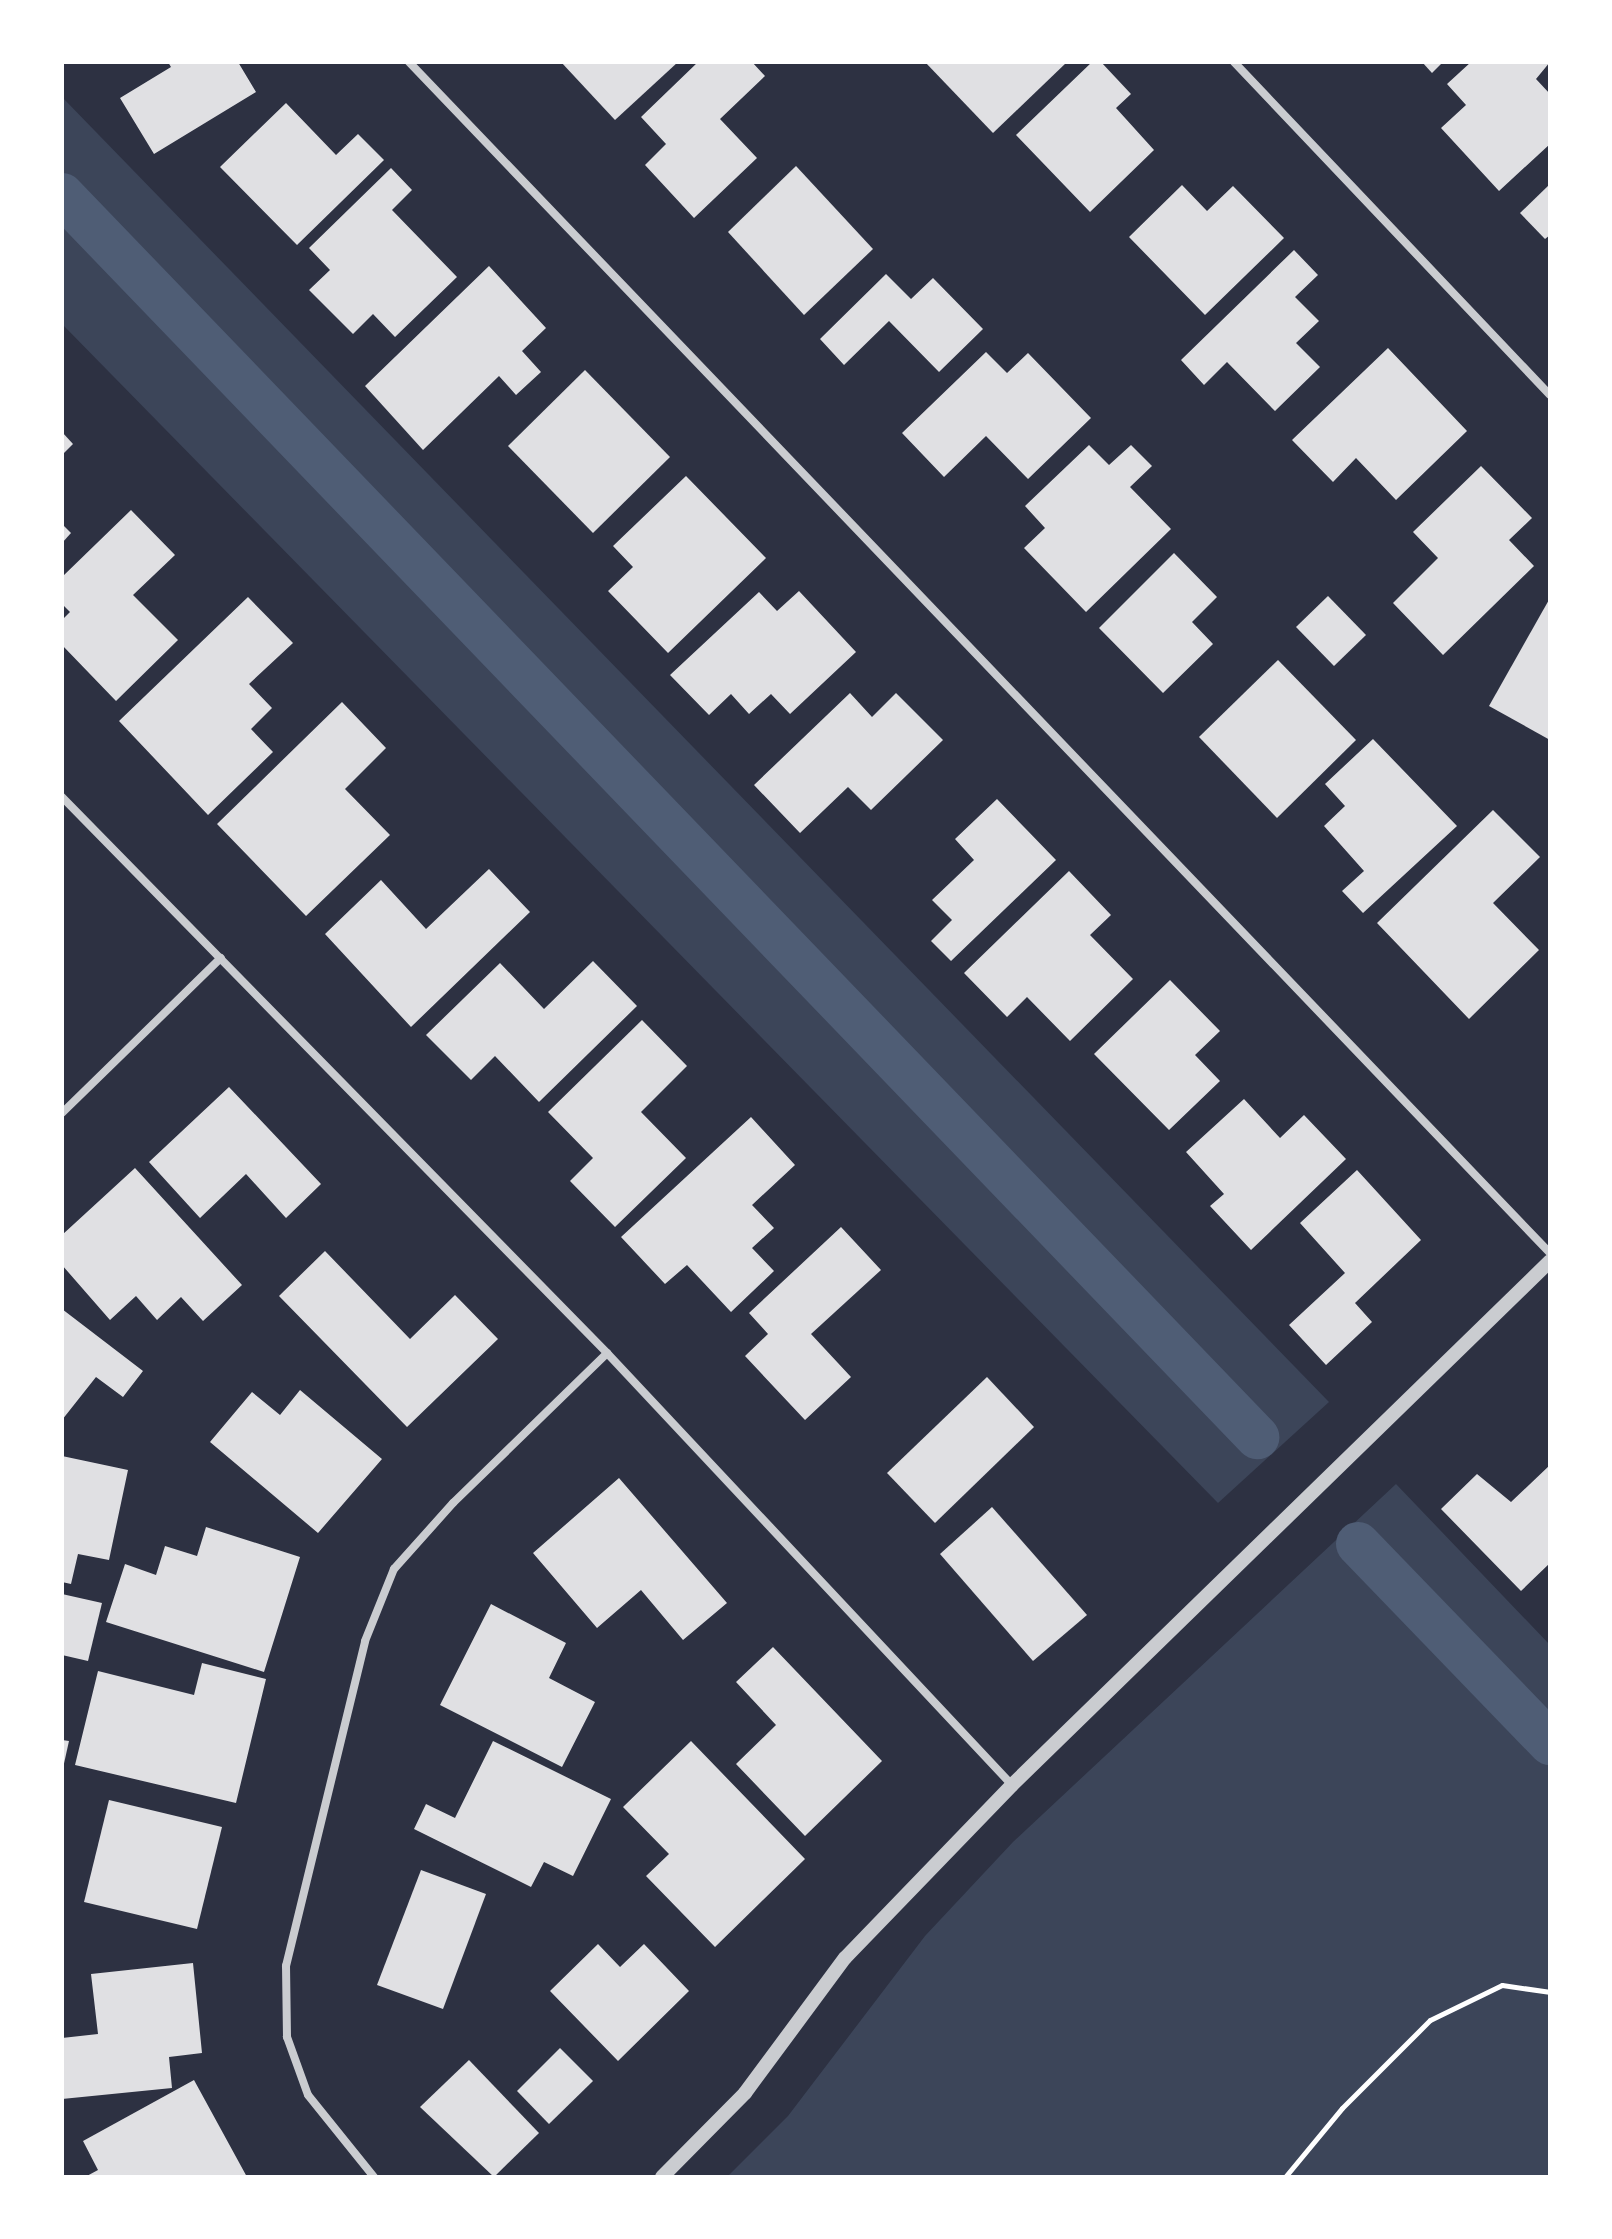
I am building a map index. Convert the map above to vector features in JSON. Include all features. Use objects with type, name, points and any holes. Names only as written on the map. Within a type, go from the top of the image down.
[{"type":"street","points":[[409,62],[1550,1253]]},
{"type":"street","points":[[1234,62],[1550,395]]},
{"type":"street","points":[[62,797],[607,1353],[1012,1785]]},
{"type":"street","points":[[62,1113],[221,958]]},
{"type":"street","points":[[662,2177],[745,2093],[845,1958],[1012,1785],[1550,1261]]},
{"type":"street","points":[[374,2177],[308,2095],[287,2037],[286,1966],[365,1641],[394,1569],[453,1503],[607,1353]]},
{"type":"path","points":[[1285,2177],[1342,2108],[1430,2020],[1502,1985],[1550,1992]]},
{"type":"shaded area","points":[[62,97],[1329,1402],[1218,1503],[62,324]]},
{"type":"shaded area","points":[[1396,1484],[1550,1645],[1550,2177],[727,2177],[788,2116],[925,1936],[1013,1842]]},
{"type":"building","points":[[168,62],[238,62],[256,92],[154,154],[120,98],[171,67]]},
{"type":"building","points":[[561,62],[678,62],[615,120]]},
{"type":"building","points":[[698,62],[752,62],[765,76],[720,119],[757,158],[694,218],[645,165],[666,144],[641,117]]},
{"type":"building","points":[[925,62],[1067,62],[993,133]]},
{"type":"building","points":[[1092,62],[1101,62],[1131,94],[1116,108],[1154,150],[1090,212],[1016,135]]},
{"type":"building","points":[[1422,62],[1443,62],[1432,73]]},
{"type":"building","points":[[1471,62],[1550,62],[1536,79],[1550,94],[1550,144],[1499,191],[1441,128],[1466,105],[1447,84]]},
{"type":"building","points":[[286,103],[336,155],[358,134],[384,160],[297,245],[220,167]]},
{"type":"building","points":[[796,166],[873,249],[804,315],[728,232]]},
{"type":"building","points":[[391,168],[412,190],[392,210],[457,277],[395,337],[373,314],[353,334],[309,290],[330,270],[309,248]]},
{"type":"building","points":[[1550,184],[1550,235],[1545,239],[1520,213]]},
{"type":"building","points":[[1182,185],[1207,211],[1233,186],[1284,238],[1205,315],[1129,237]]},
{"type":"building","points":[[1294,250],[1318,275],[1295,297],[1319,321],[1296,343],[1320,367],[1275,411],[1227,362],[1204,385],[1181,360]]},
{"type":"building","points":[[489,266],[546,328],[522,351],[541,372],[516,395],[499,376],[423,450],[365,386]]},
{"type":"building","points":[[886,274],[911,299],[933,278],[983,329],[939,372],[889,321],[844,365],[820,339]]},
{"type":"building","points":[[1388,348],[1467,431],[1396,500],[1356,458],[1333,482],[1292,440]]},
{"type":"building","points":[[986,352],[1007,373],[1028,353],[1091,418],[1028,479],[986,436],[944,477],[902,433]]},
{"type":"building","points":[[585,370],[670,457],[593,533],[508,446]]},
{"type":"building","points":[[62,432],[73,444],[62,455]]},
{"type":"building","points":[[1089,445],[1109,465],[1131,445],[1152,466],[1130,487],[1171,529],[1086,612],[1024,548],[1045,528],[1025,506]]},
{"type":"building","points":[[1481,466],[1532,518],[1509,540],[1534,566],[1443,655],[1393,603],[1438,558],[1413,532]]},
{"type":"building","points":[[686,476],[766,558],[668,653],[608,591],[633,567],[613,546]]},
{"type":"building","points":[[131,510],[175,555],[133,595],[178,640],[116,701],[62,645],[62,620],[70,612],[62,604],[62,577]]},
{"type":"building","points":[[62,524],[71,533],[62,543]]},
{"type":"building","points":[[1174,553],[1217,597],[1192,622],[1213,644],[1163,693],[1099,628]]},
{"type":"building","points":[[799,591],[856,652],[790,714],[771,694],[749,714],[731,694],[709,715],[670,675],[759,592],[777,611]]},
{"type":"building","points":[[1328,596],[1366,635],[1334,666],[1296,627]]},
{"type":"building","points":[[248,597],[293,643],[249,684],[272,708],[251,729],[273,752],[208,815],[119,721]]},
{"type":"building","points":[[1550,598],[1550,740],[1489,706]]},
{"type":"building","points":[[1278,660],[1356,740],[1277,818],[1199,737]]},
{"type":"building","points":[[850,693],[872,717],[896,693],[943,740],[871,810],[848,787],[800,833],[754,785]]},
{"type":"building","points":[[342,702],[386,748],[345,789],[390,835],[306,916],[217,824]]},
{"type":"building","points":[[1373,739],[1457,826],[1363,913],[1342,891],[1364,871],[1324,826],[1345,806],[1325,784]]},
{"type":"building","points":[[997,799],[1056,860],[951,961],[931,941],[952,920],[932,900],[974,860],[955,839]]},
{"type":"building","points":[[1493,810],[1540,857],[1493,903],[1539,950],[1469,1019],[1377,923]]},
{"type":"building","points":[[489,869],[530,912],[411,1027],[325,934],[381,880],[426,929]]},
{"type":"building","points":[[1069,871],[1111,915],[1090,935],[1133,979],[1070,1041],[1027,997],[1007,1017],[964,973]]},
{"type":"building","points":[[593,961],[637,1006],[539,1102],[495,1056],[471,1080],[426,1035],[500,963],[544,1009]]},
{"type":"building","points":[[1170,980],[1220,1031],[1195,1055],[1220,1081],[1169,1130],[1094,1054]]},
{"type":"building","points":[[642,1020],[687,1066],[641,1112],[686,1158],[615,1227],[570,1181],[593,1158],[548,1112]]},
{"type":"building","points":[[229,1087],[321,1184],[286,1218],[246,1174],[200,1218],[149,1162]]},
{"type":"building","points":[[1244,1099],[1280,1138],[1304,1115],[1346,1159],[1251,1250],[1210,1206],[1224,1194],[1186,1152]]},
{"type":"building","points":[[751,1117],[795,1165],[752,1205],[774,1228],[752,1248],[774,1271],[731,1312],[687,1265],[665,1284],[621,1237]]},
{"type":"building","points":[[135,1168],[242,1285],[203,1321],[181,1297],[157,1320],[136,1296],[110,1320],[62,1265],[62,1235]]},
{"type":"building","points":[[1357,1170],[1421,1240],[1355,1303],[1372,1322],[1326,1365],[1289,1325],[1345,1273],[1300,1223]]},
{"type":"building","points":[[841,1227],[881,1270],[811,1334],[851,1377],[805,1420],[745,1356],[768,1334],[749,1313]]},
{"type":"building","points":[[325,1251],[410,1339],[455,1295],[498,1339],[407,1427],[279,1296]]},
{"type":"building","points":[[62,1309],[143,1371],[123,1397],[96,1377],[62,1420]]},
{"type":"building","points":[[987,1377],[1034,1427],[935,1523],[887,1473]]},
{"type":"building","points":[[300,1390],[382,1459],[318,1533],[210,1442],[252,1392],[280,1415]]},
{"type":"building","points":[[62,1456],[128,1470],[109,1560],[78,1554],[71,1584],[62,1582]]},
{"type":"building","points":[[1550,1465],[1550,1563],[1521,1591],[1441,1509],[1477,1474],[1511,1502]]},
{"type":"building","points":[[619,1478],[727,1603],[683,1640],[641,1590],[597,1628],[533,1553]]},
{"type":"building","points":[[992,1507],[1087,1615],[1033,1661],[940,1554]]},
{"type":"building","points":[[206,1527],[300,1557],[264,1672],[106,1622],[125,1564],[156,1575],[165,1546],[197,1556]]},
{"type":"building","points":[[62,1594],[102,1603],[88,1661],[62,1655]]},
{"type":"building","points":[[491,1604],[566,1643],[549,1678],[595,1702],[562,1767],[440,1705]]},
{"type":"building","points":[[773,1647],[882,1761],[805,1836],[736,1764],[776,1725],[736,1682]]},
{"type":"building","points":[[202,1663],[266,1679],[236,1803],[75,1765],[98,1671],[194,1695]]},
{"type":"building","points":[[62,1740],[69,1741],[63,1768],[62,1768]]},
{"type":"building","points":[[493,1741],[611,1799],[573,1876],[544,1862],[531,1887],[414,1829],[426,1804],[455,1818]]},
{"type":"building","points":[[691,1741],[805,1859],[715,1947],[646,1876],[669,1854],[623,1807]]},
{"type":"building","points":[[109,1800],[222,1827],[197,1929],[84,1902]]},
{"type":"building","points":[[421,1870],[486,1894],[443,2009],[377,1985]]},
{"type":"building","points":[[598,1944],[620,1967],[644,1944],[689,1991],[618,2061],[550,1991]]},
{"type":"building","points":[[193,1963],[202,2053],[169,2057],[172,2088],[62,2099],[62,2038],[98,2034],[91,1974]]},
{"type":"building","points":[[560,2048],[593,2081],[549,2124],[517,2091]]},
{"type":"building","points":[[469,2060],[539,2133],[494,2177],[420,2107]]},
{"type":"building","points":[[194,2080],[247,2177],[85,2177],[98,2170],[83,2141]]},
{"type":"waterway","points":[[62,195],[1257,1437]]},
{"type":"waterway","points":[[1358,1544],[1550,1743]]}]
